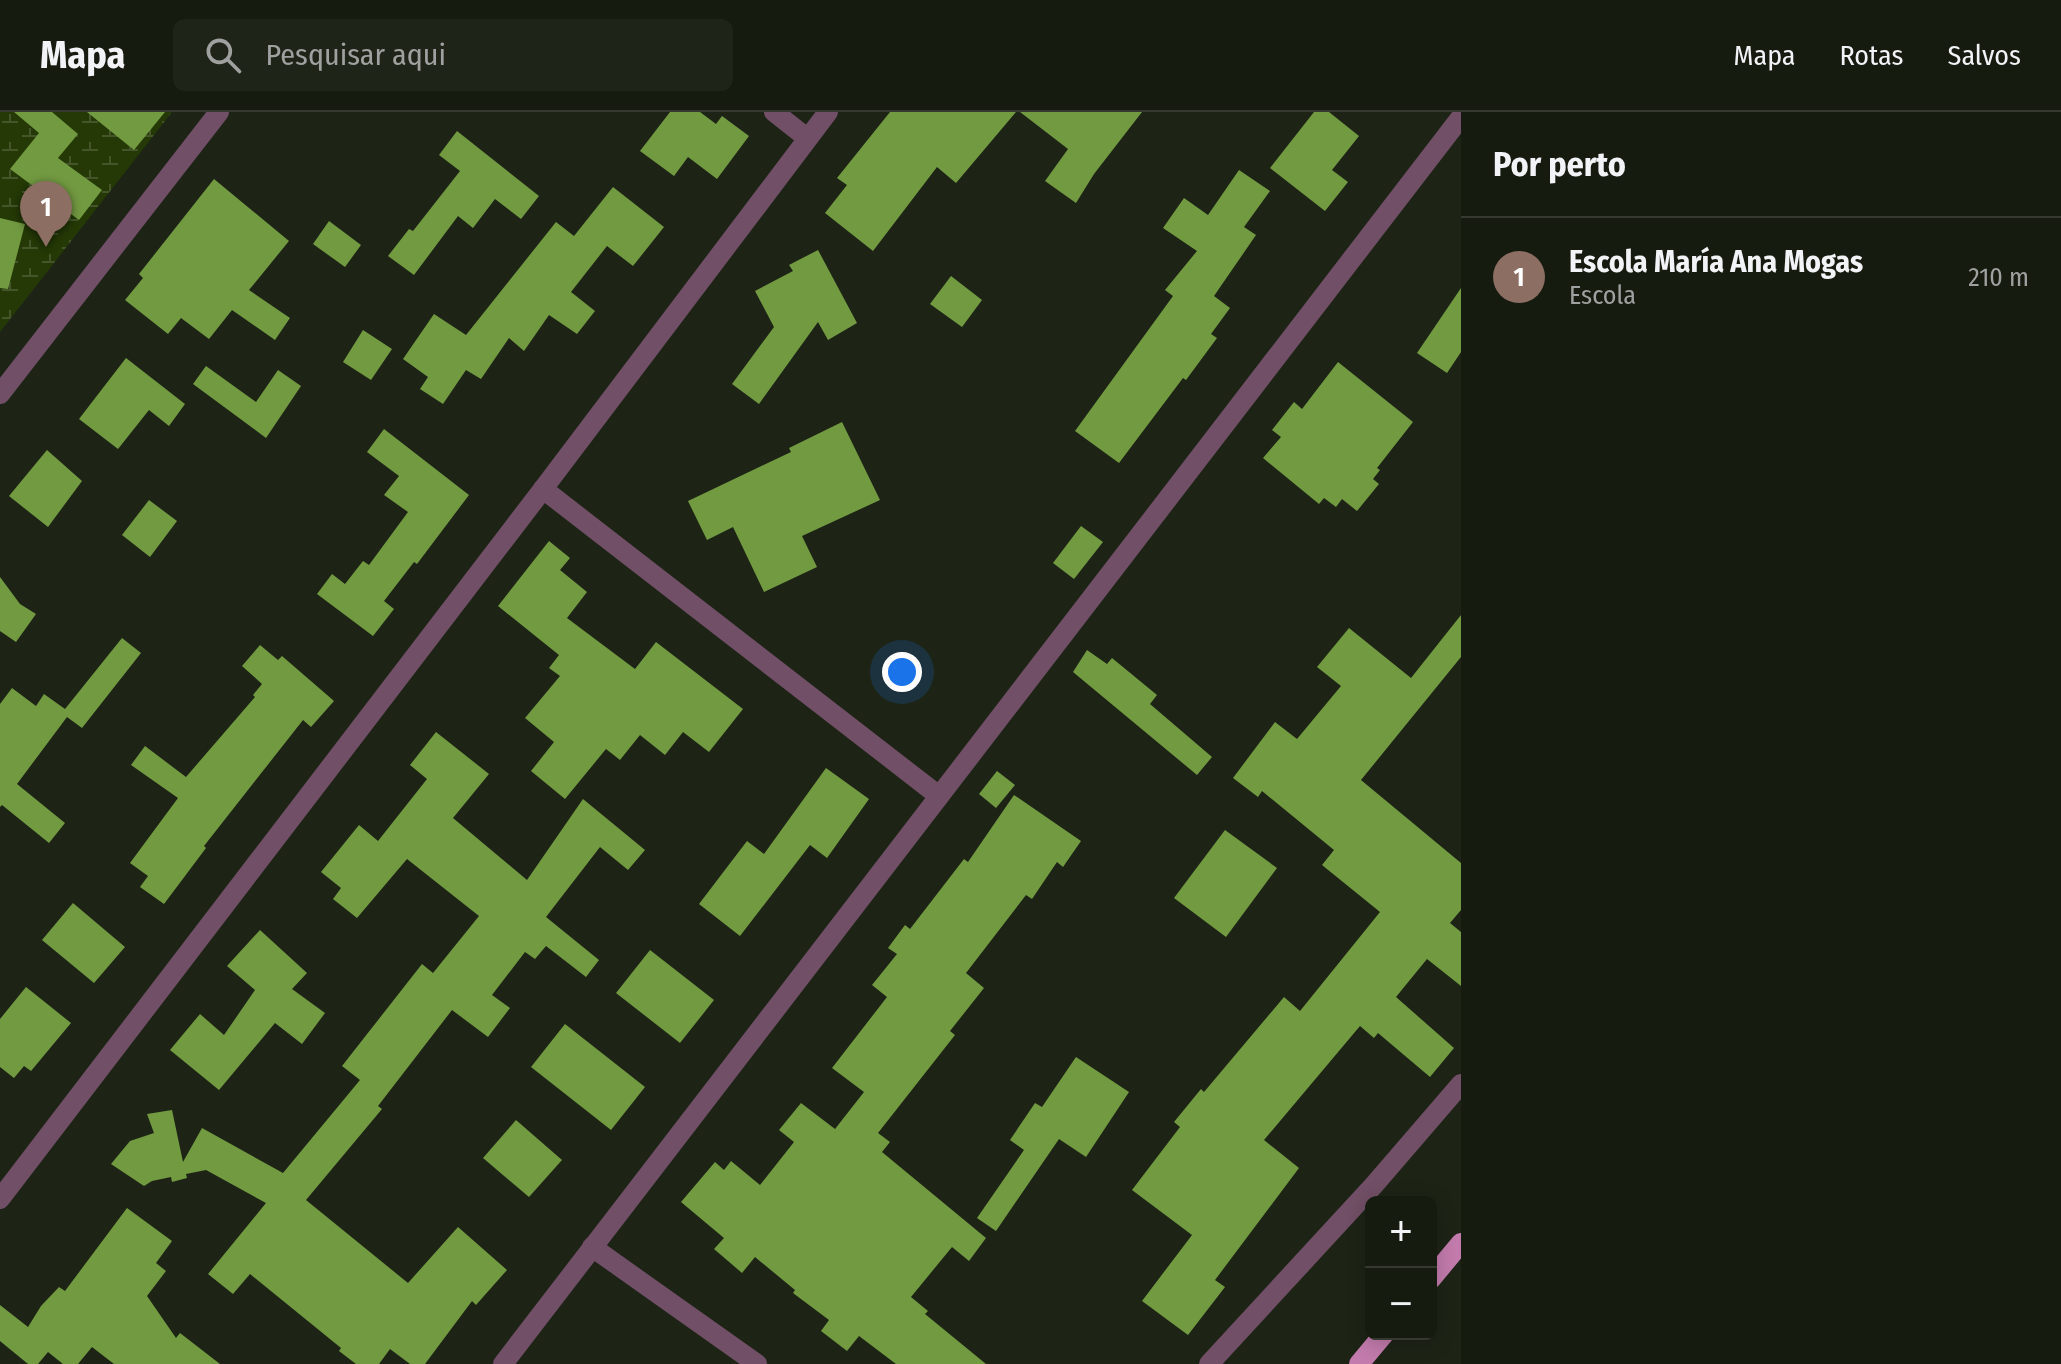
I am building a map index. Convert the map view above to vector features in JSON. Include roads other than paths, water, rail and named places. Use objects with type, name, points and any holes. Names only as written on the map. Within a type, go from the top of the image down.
[{"type":"main road","points":[[1437,1272],[1461,1243]]},
{"type":"main road","points":[[1359,1364],[1379,1340]]},
{"type":"street","points":[[0,394],[219,112]]},
{"type":"street","points":[[774,112],[807,138]]},
{"type":"street","points":[[0,1199],[828,112]]},
{"type":"street","points":[[503,1364],[1461,117]]},
{"type":"street","points":[[543,489],[939,796]]},
{"type":"street","points":[[1209,1364],[1374,1185],[1461,1084]]},
{"type":"street","points":[[592,1247],[757,1364]]},
{"type":"place","name":"Escola María Ana Mogas","points":[[46,247]]}]
